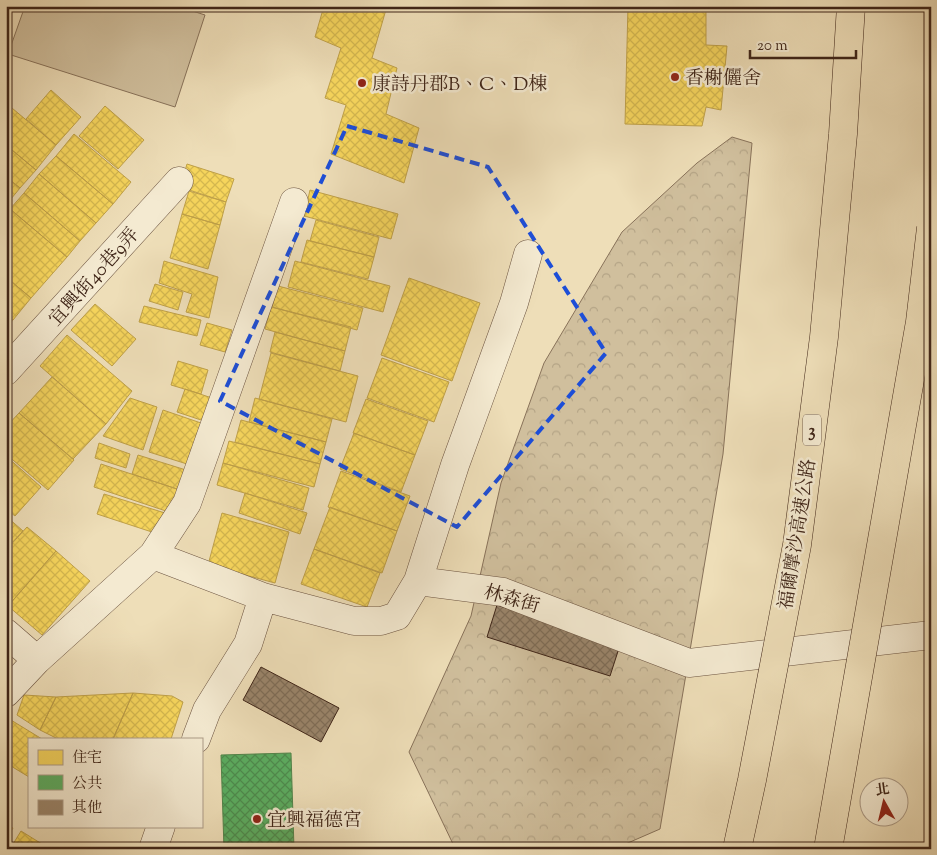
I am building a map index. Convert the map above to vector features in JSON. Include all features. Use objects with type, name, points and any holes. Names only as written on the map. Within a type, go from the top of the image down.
[{"type":"highway","name":"福爾摩沙高速公路","points":[[737,849],[797,545],[824,338],[843,134],[850,6]]},
{"type":"highway","points":[[828,849],[920,322],[931,228]]},
{"type":"street","name":"宜興街40巷9弄","points":[[6,371],[179,181]]},
{"type":"street","points":[[6,693],[37,660],[153,555],[186,504],[294,202]]},
{"type":"street","points":[[153,555],[263,597],[354,621],[381,621],[397,616],[418,580],[455,465],[514,303],[528,254]]},
{"type":"street","name":"林森街","points":[[418,580],[503,592],[689,663],[931,636]]},
{"type":"street","points":[[196,738],[207,710],[248,644],[263,597]]},
{"type":"street","points":[[6,633],[37,660]]},
{"type":"street","points":[[152,849],[160,828]]},
{"type":"highlighted area","points":[[347,126],[488,167],[606,353],[457,527],[220,401]]},
{"type":"green space","points":[[25,6],[177,6],[205,15],[175,107],[8,54]]},
{"type":"green space","points":[[732,137],[752,143],[723,454],[660,829],[614,849],[469,849],[453,844],[409,752],[471,616],[501,483],[544,363],[622,232],[697,163]]},
{"type":"building: 住宅","name":"康詩丹郡B、C、D棟","points":[[324,6],[387,6],[372,58],[397,68],[386,114],[419,128],[404,183],[331,154],[346,105],[325,98],[341,48],[315,37]]},
{"type":"building: 住宅","name":"香榭儷舍","points":[[628,6],[706,6],[706,45],[727,46],[721,110],[706,107],[702,126],[625,124]]},
{"type":"building: 住宅","points":[[51,90],[81,117],[56,145],[26,119]]},
{"type":"building: 住宅","points":[[6,103],[56,145],[36,170],[6,145]]},
{"type":"building: 住宅","points":[[105,106],[144,140],[118,169],[79,136]]},
{"type":"building: 住宅","points":[[74,134],[131,182],[113,204],[56,156]]},
{"type":"building: 住宅","points":[[6,145],[36,170],[20,188],[6,177]]},
{"type":"building: 住宅","points":[[56,156],[113,204],[96,223],[39,174]]},
{"type":"building: 住宅","points":[[187,164],[234,179],[226,202],[180,187]]},
{"type":"building: 住宅","points":[[39,174],[96,223],[80,241],[24,193]]},
{"type":"building: 住宅","points":[[6,177],[20,188],[6,205]]},
{"type":"building: 住宅","points":[[310,190],[398,214],[391,239],[304,216]]},
{"type":"building: 住宅","points":[[189,191],[226,202],[220,225],[182,214]]},
{"type":"building: 住宅","points":[[24,193],[80,241],[67,257],[10,209]]},
{"type":"building: 住宅","points":[[10,209],[67,257],[31,298],[6,277],[6,213]]},
{"type":"building: 住宅","points":[[182,214],[220,225],[208,269],[170,258]]},
{"type":"building: 住宅","points":[[316,220],[379,237],[374,257],[310,241]]},
{"type":"building: 住宅","points":[[307,240],[374,257],[368,279],[301,262]]},
{"type":"building: 住宅","points":[[164,261],[218,277],[209,318],[186,312],[192,294],[159,283]]},
{"type":"building: 住宅","points":[[295,261],[390,286],[383,312],[288,287]]},
{"type":"building: 住宅","points":[[6,277],[31,298],[13,320],[6,314]]},
{"type":"building: 住宅","points":[[409,278],[480,303],[452,381],[381,355]]},
{"type":"building: 住宅","points":[[155,284],[183,292],[178,310],[149,301]]},
{"type":"building: 住宅","points":[[278,286],[363,308],[357,330],[272,307]]},
{"type":"building: 住宅","points":[[95,304],[136,339],[112,366],[71,330]]},
{"type":"building: 住宅","points":[[144,306],[201,320],[197,336],[139,322]]},
{"type":"building: 住宅","points":[[271,307],[351,327],[345,351],[265,329]]},
{"type":"building: 住宅","points":[[6,314],[13,320],[6,328]]},
{"type":"building: 住宅","points":[[207,323],[232,330],[225,352],[200,345]]},
{"type":"building: 住宅","points":[[275,332],[345,351],[340,371],[270,352]]},
{"type":"building: 住宅","points":[[67,335],[132,391],[106,424],[40,366]]},
{"type":"building: 住宅","points":[[271,353],[358,376],[346,422],[259,399]]},
{"type":"building: 住宅","points":[[382,358],[449,382],[434,422],[367,398]]},
{"type":"building: 住宅","points":[[178,361],[208,370],[201,394],[171,385]]},
{"type":"building: 住宅","points":[[52,377],[106,424],[73,459],[19,413]]},
{"type":"building: 住宅","points":[[185,389],[215,399],[207,422],[177,412]]},
{"type":"building: 住宅","points":[[130,398],[157,407],[143,450],[103,436]]},
{"type":"building: 住宅","points":[[255,398],[332,419],[326,442],[249,422]]},
{"type":"building: 住宅","points":[[366,399],[428,421],[415,455],[353,433]]},
{"type":"building: 住宅","points":[[163,410],[201,423],[187,464],[149,452]]},
{"type":"building: 住宅","points":[[19,413],[74,460],[48,490],[6,454],[6,427]]},
{"type":"building: 住宅","points":[[241,420],[326,442],[320,464],[235,442]]},
{"type":"building: 住宅","points":[[354,433],[415,455],[401,492],[340,469]]},
{"type":"building: 住宅","points":[[229,441],[320,464],[314,487],[223,463]]},
{"type":"building: 住宅","points":[[99,443],[130,454],[126,468],[95,458]]},
{"type":"building: 住宅","points":[[138,455],[186,470],[180,490],[132,474]]},
{"type":"building: 住宅","points":[[6,456],[41,487],[15,516],[6,509]]},
{"type":"building: 住宅","points":[[223,463],[309,488],[303,510],[217,485]]},
{"type":"building: 住宅","points":[[101,464],[180,490],[172,513],[94,487]]},
{"type":"building: 住宅","points":[[341,471],[410,496],[397,531],[328,507]]},
{"type":"building: 住宅","points":[[245,493],[307,513],[300,534],[239,513]]},
{"type":"building: 住宅","points":[[104,494],[165,513],[158,534],[97,514]]},
{"type":"building: 住宅","points":[[330,507],[397,531],[382,573],[314,549]]},
{"type":"building: 住宅","points":[[222,513],[289,532],[275,583],[208,565]]},
{"type":"building: 住宅","points":[[6,516],[23,531],[6,549]]},
{"type":"building: 住宅","points":[[27,527],[56,551],[8,606],[6,604],[6,550]]},
{"type":"building: 住宅","points":[[314,549],[380,573],[367,607],[301,584]]},
{"type":"building: 住宅","points":[[56,551],[90,581],[42,635],[8,606]]},
{"type":"building: 住宅","points":[[133,693],[172,696],[183,702],[171,738],[113,738]]},
{"type":"building: 住宅","points":[[133,693],[113,738],[56,738],[40,730],[56,697]]},
{"type":"building: 住宅","points":[[24,695],[56,697],[40,730],[17,715]]},
{"type":"building: 住宅","points":[[6,717],[40,738],[28,738],[28,776],[6,763]]},
{"type":"building: 住宅","points":[[6,825],[13,828],[6,840]]},
{"type":"building: 住宅","points":[[21,831],[50,849],[10,849]]},
{"type":"building: 公共","points":[[291,753],[294,849],[224,849],[221,755]]},
{"type":"building: 其他","points":[[497,605],[620,645],[610,676],[487,637]]},
{"type":"building: 其他","points":[[261,667],[339,708],[321,742],[243,700]]},
{"type":"place","name":"香榭儷舍","points":[[675,77]]},
{"type":"place","name":"康詩丹郡B、C、D棟","points":[[362,83]]},
{"type":"place","name":"宜興福德宮","points":[[257,819]]}]
